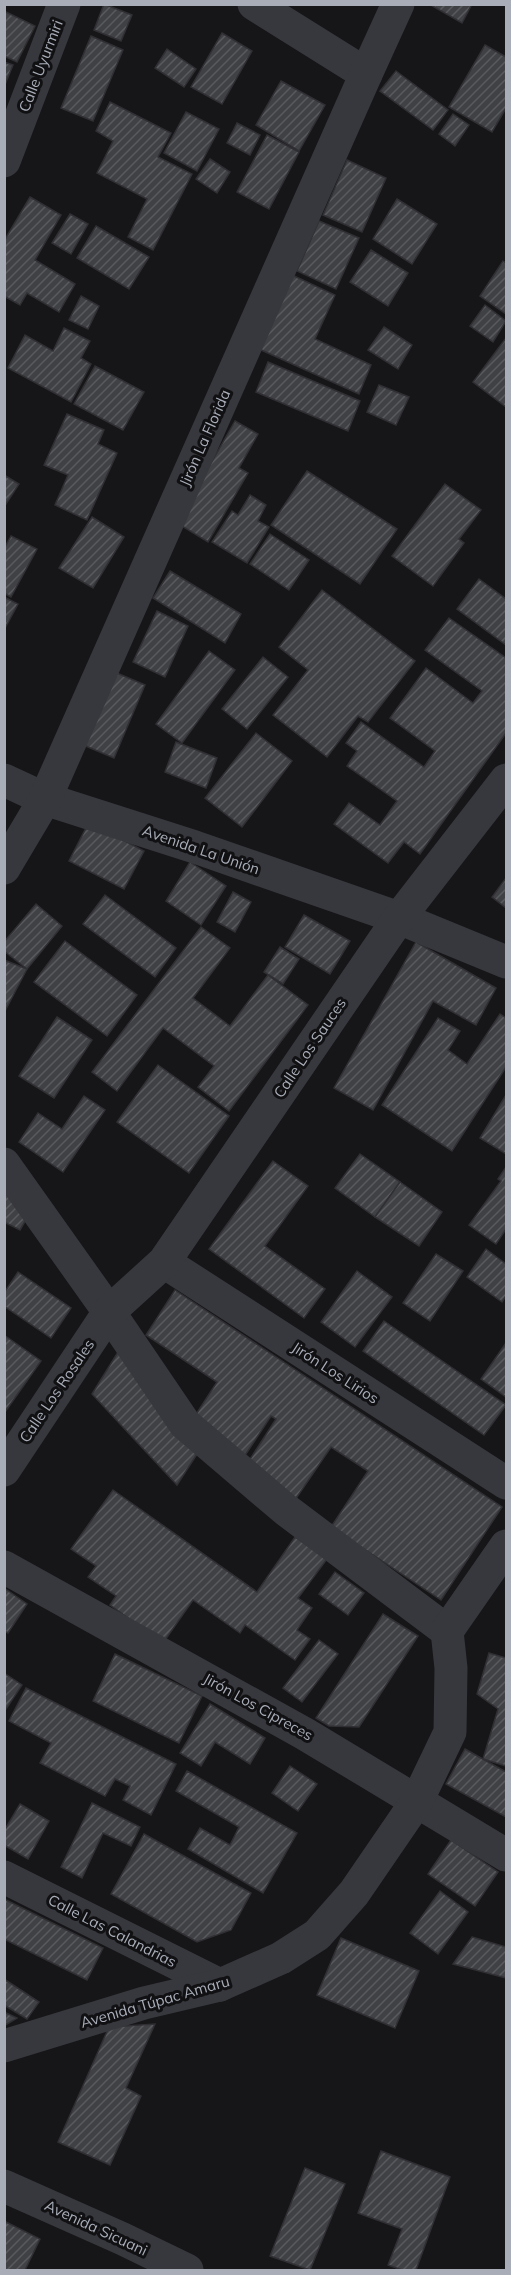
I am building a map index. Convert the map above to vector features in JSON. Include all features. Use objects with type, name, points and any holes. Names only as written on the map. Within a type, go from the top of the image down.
[{"type":"street","name":"Calle Uyurmiri","points":[[4,161],[64,4]]},
{"type":"street","points":[[254,4],[366,74]]},
{"type":"street","name":"Jirón La Florida","points":[[4,868],[45,799],[398,4]]},
{"type":"street","name":"Avenida La Unión","points":[[4,780],[45,799],[195,847],[399,918],[507,962]]},
{"type":"street","name":"Calle Los Sauces","points":[[109,1312],[164,1262],[399,918],[507,780]]},
{"type":"street","points":[[4,1164],[185,1424],[286,1510],[447,1631],[507,1546]]},
{"type":"street","name":"Jirón Los Lirios","points":[[164,1262],[507,1483]]},
{"type":"street","name":"Calle Los Rosales","points":[[4,1470],[109,1312]]},
{"type":"street","name":"Jirón Los Cipreces","points":[[4,1567],[305,1734],[507,1855]]},
{"type":"street","name":"Avenida Túpac Amaru","points":[[4,2046],[144,2004],[220,1985],[280,1959],[317,1935],[354,1893],[417,1802],[450,1732],[451,1668],[447,1631]]},
{"type":"street","name":"Calle Las Calandrias","points":[[4,1876],[220,1985]]},
{"type":"street","name":"Avenida Sicuani","points":[[4,2187],[123,2239],[187,2271]]},
{"type":"building","points":[[104,4],[132,15],[121,41],[94,30]]},
{"type":"building","points":[[429,4],[472,4],[462,23]]},
{"type":"building","points":[[4,11],[35,26],[17,62],[4,56]]},
{"type":"building","points":[[222,33],[252,51],[222,104],[191,87]]},
{"type":"building","points":[[91,36],[123,50],[93,121],[61,108]]},
{"type":"building","points":[[485,45],[506,57],[506,108],[492,132],[449,107]]},
{"type":"building","points":[[167,49],[196,69],[184,87],[155,68]]},
{"type":"building","points":[[4,62],[13,65],[4,87]]},
{"type":"building","points":[[396,71],[448,110],[433,130],[380,91]]},
{"type":"building","points":[[281,81],[325,105],[299,151],[256,125]]},
{"type":"building","points":[[110,102],[171,133],[158,157],[192,174],[153,250],[128,237],[147,199],[97,173],[113,141],[96,131]]},
{"type":"building","points":[[186,112],[219,129],[197,171],[164,153]]},
{"type":"building","points":[[453,114],[469,125],[455,146],[439,134]]},
{"type":"building","points":[[237,123],[260,135],[250,155],[227,143]]},
{"type":"building","points":[[267,135],[299,152],[269,209],[237,192]]},
{"type":"building","points":[[210,159],[230,172],[217,193],[196,179]]},
{"type":"building","points":[[347,160],[386,178],[362,232],[323,215]]},
{"type":"building","points":[[30,197],[61,215],[35,260],[75,284],[59,312],[27,293],[20,305],[4,296],[4,241]]},
{"type":"building","points":[[397,199],[437,224],[412,264],[373,239]]},
{"type":"building","points":[[70,214],[88,224],[71,254],[52,243]]},
{"type":"building","points":[[319,221],[359,238],[336,289],[297,271]]},
{"type":"building","points":[[96,226],[149,257],[129,289],[77,258]]},
{"type":"building","points":[[371,250],[408,273],[388,306],[350,282]]},
{"type":"building","points":[[503,261],[506,263],[506,314],[480,296]]},
{"type":"building","points":[[292,275],[335,295],[315,339],[371,365],[359,394],[259,349]]},
{"type":"building","points":[[81,296],[99,306],[88,329],[69,320]]},
{"type":"building","points":[[485,305],[506,321],[493,342],[470,326]]},
{"type":"building","points":[[384,327],[412,345],[398,369],[368,350]]},
{"type":"building","points":[[64,328],[90,341],[81,358],[91,364],[71,402],[8,368],[25,335],[53,351]]},
{"type":"building","points":[[506,338],[506,407],[473,382]]},
{"type":"building","points":[[268,362],[360,401],[348,431],[256,392]]},
{"type":"building","points":[[95,366],[144,392],[123,430],[74,404]]},
{"type":"building","points":[[379,385],[409,397],[396,425],[367,412]]},
{"type":"building","points":[[67,414],[104,430],[98,444],[117,453],[87,520],[55,505],[68,475],[44,465]]},
{"type":"building","points":[[235,421],[258,434],[239,468],[248,473],[208,542],[177,523]]},
{"type":"building","points":[[307,471],[397,529],[360,584],[271,525]]},
{"type":"building","points":[[4,475],[19,484],[4,507]]},
{"type":"building","points":[[445,484],[481,510],[459,539],[464,543],[433,586],[392,556]]},
{"type":"building","points":[[250,495],[266,505],[258,521],[269,527],[247,563],[212,542],[232,511],[238,515]]},
{"type":"building","points":[[92,517],[124,537],[93,588],[59,568]]},
{"type":"building","points":[[270,534],[309,560],[289,590],[250,564]]},
{"type":"building","points":[[11,536],[37,549],[11,597],[4,593],[4,549]]},
{"type":"building","points":[[170,571],[241,614],[225,643],[153,598]]},
{"type":"building","points":[[479,579],[506,599],[506,645],[457,609]]},
{"type":"building","points":[[322,590],[415,661],[368,722],[358,716],[327,757],[273,715],[308,670],[279,647]]},
{"type":"building","points":[[4,597],[18,604],[4,630]]},
{"type":"building","points":[[157,611],[188,626],[165,677],[133,662]]},
{"type":"building","points":[[449,618],[506,658],[506,733],[420,854],[404,842],[388,863],[334,824],[349,803],[380,825],[397,801],[347,766],[357,751],[346,743],[361,722],[424,767],[435,751],[390,718],[426,668],[473,703],[482,691],[425,650]]},
{"type":"building","points":[[209,651],[235,670],[182,743],[156,724]]},
{"type":"building","points":[[263,657],[288,677],[247,729],[222,709]]},
{"type":"building","points":[[112,671],[145,685],[114,758],[81,744]]},
{"type":"building","points":[[256,733],[292,761],[242,827],[205,798]]},
{"type":"building","points":[[176,742],[217,758],[206,788],[165,772]]},
{"type":"building","points":[[89,822],[144,851],[124,889],[69,861]]},
{"type":"building","points":[[190,862],[226,886],[201,925],[166,901]]},
{"type":"building","points":[[506,878],[506,908],[492,897]]},
{"type":"building","points":[[233,892],[251,902],[235,932],[217,922]]},
{"type":"building","points":[[105,895],[176,948],[155,977],[83,924]]},
{"type":"building","points":[[36,904],[62,926],[27,969],[4,951],[4,942]]},
{"type":"building","points":[[304,915],[350,941],[330,974],[285,947]]},
{"type":"building","points":[[201,927],[230,948],[193,998],[230,1026],[268,975],[308,1005],[229,1111],[198,1087],[214,1066],[163,1028],[117,1091],[92,1072]]},
{"type":"building","points":[[65,941],[137,995],[107,1036],[34,982]]},
{"type":"building","points":[[416,942],[496,988],[476,1025],[433,1001],[373,1110],[334,1088]]},
{"type":"building","points":[[280,947],[299,959],[283,984],[264,972]]},
{"type":"building","points":[[4,960],[27,969],[4,1013]]},
{"type":"building","points":[[500,1014],[506,1018],[506,1067],[452,1151],[382,1105],[438,1018],[460,1031],[448,1050],[467,1064]]},
{"type":"building","points":[[57,1017],[92,1040],[54,1098],[19,1076]]},
{"type":"building","points":[[158,1065],[229,1116],[189,1173],[117,1122]]},
{"type":"building","points":[[506,1095],[506,1154],[480,1138]]},
{"type":"building","points":[[84,1096],[105,1110],[63,1172],[19,1142],[38,1113],[62,1129]]},
{"type":"building","points":[[360,1154],[400,1182],[375,1217],[335,1188]]},
{"type":"building","points":[[273,1161],[308,1186],[265,1246],[325,1289],[304,1318],[209,1249]]},
{"type":"building","points":[[506,1167],[506,1229],[496,1244],[469,1225],[501,1181],[498,1179]]},
{"type":"building","points":[[400,1182],[442,1212],[419,1246],[375,1217]]},
{"type":"building","points":[[4,1188],[27,1218],[20,1230],[4,1222]]},
{"type":"building","points":[[486,1249],[506,1264],[506,1296],[502,1302],[467,1277]]},
{"type":"building","points":[[436,1254],[463,1271],[430,1321],[403,1303]]},
{"type":"building","points":[[357,1271],[392,1297],[355,1347],[321,1322]]},
{"type":"building","points":[[18,1272],[71,1308],[51,1338],[4,1306],[4,1293]]},
{"type":"building","points":[[175,1290],[502,1507],[441,1600],[331,1527],[368,1471],[331,1447],[293,1503],[243,1470],[276,1419],[271,1416],[244,1457],[191,1422],[217,1382],[146,1335]]},
{"type":"building","points":[[384,1321],[506,1405],[484,1435],[363,1351]]},
{"type":"building","points":[[4,1335],[41,1361],[5,1412],[4,1411]]},
{"type":"building","points":[[506,1343],[506,1397],[481,1379]]},
{"type":"building","points":[[118,1352],[199,1451],[177,1485],[92,1394]]},
{"type":"building","points":[[113,1490],[257,1592],[295,1537],[327,1559],[298,1598],[312,1608],[297,1630],[310,1639],[295,1660],[245,1625],[240,1633],[193,1600],[163,1643],[110,1605],[116,1596],[88,1577],[96,1566],[71,1549]]},
{"type":"building","points":[[335,1572],[364,1593],[348,1615],[319,1594]]},
{"type":"building","points":[[4,1588],[27,1604],[8,1633],[4,1631]]},
{"type":"building","points":[[383,1614],[418,1636],[359,1727],[329,1726],[316,1718]]},
{"type":"building","points":[[319,1640],[338,1654],[302,1702],[283,1688]]},
{"type":"building","points":[[489,1653],[506,1658],[506,1766],[483,1759],[498,1709],[477,1694]]},
{"type":"building","points":[[115,1654],[202,1696],[179,1743],[93,1701]]},
{"type":"building","points":[[4,1673],[22,1685],[4,1712]]},
{"type":"building","points":[[26,1688],[176,1764],[151,1815],[123,1800],[130,1786],[115,1779],[105,1796],[40,1763],[51,1743],[9,1721]]},
{"type":"building","points":[[210,1704],[265,1738],[250,1764],[215,1742],[201,1766],[180,1753]]},
{"type":"building","points":[[465,1749],[506,1772],[506,1817],[446,1784]]},
{"type":"building","points":[[290,1766],[317,1784],[298,1811],[272,1793]]},
{"type":"building","points":[[187,1771],[297,1833],[263,1893],[188,1849],[200,1828],[230,1845],[239,1827],[176,1791]]},
{"type":"building","points":[[92,1803],[140,1827],[131,1846],[103,1833],[82,1878],[61,1867]]},
{"type":"building","points":[[20,1804],[49,1821],[28,1859],[4,1845],[4,1831]]},
{"type":"building","points":[[144,1834],[251,1893],[231,1930],[197,1942],[111,1894]]},
{"type":"building","points":[[451,1840],[498,1872],[475,1906],[428,1874]]},
{"type":"building","points":[[440,1891],[468,1912],[438,1954],[410,1933]]},
{"type":"building","points":[[4,1899],[103,1948],[87,1980],[4,1939]]},
{"type":"building","points":[[472,1937],[506,1947],[506,1978],[453,1964]]},
{"type":"building","points":[[341,1938],[419,1971],[395,2028],[317,1995]]},
{"type":"building","points":[[4,1979],[39,2002],[27,2019],[4,2005]]},
{"type":"building","points":[[4,2012],[17,2018],[4,2026]]},
{"type":"building","points":[[155,2024],[126,2088],[141,2096],[110,2165],[58,2142],[109,2027]]},
{"type":"building","points":[[381,2151],[450,2177],[416,2270],[402,2270],[388,2265],[402,2229],[358,2213]]},
{"type":"building","points":[[305,2168],[345,2184],[310,2270],[270,2256]]},
{"type":"building","points":[[4,2221],[40,2239],[25,2270],[4,2270]]}]
